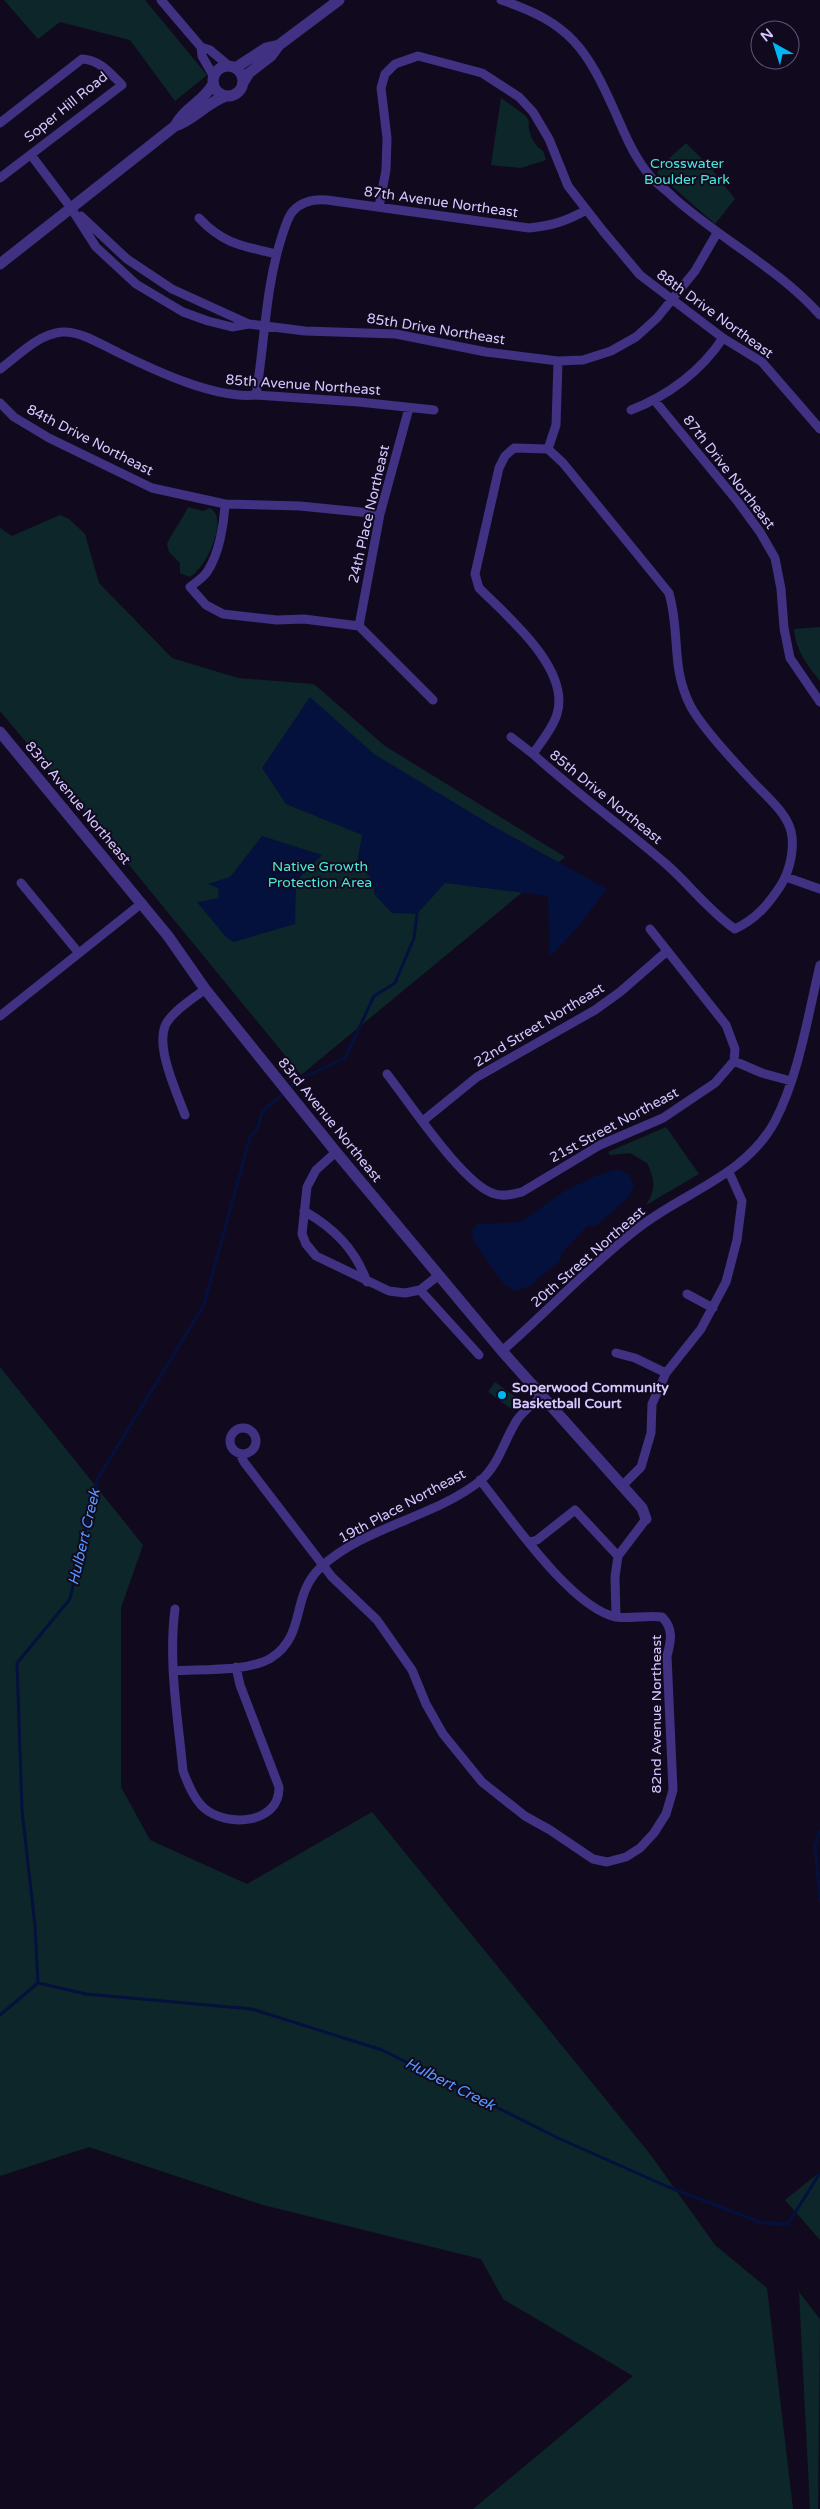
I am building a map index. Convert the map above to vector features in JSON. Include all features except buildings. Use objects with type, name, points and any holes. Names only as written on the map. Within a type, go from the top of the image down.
[{"type":"street","points":[[161,0],[201,47],[210,50],[240,73],[243,82]]},
{"type":"street","points":[[0,264],[175,126],[186,122],[209,104],[239,91],[249,73],[271,56],[279,45],[339,0]]},
{"type":"street","points":[[500,0],[528,9],[550,22],[582,48],[624,134],[650,177],[717,233],[801,294],[820,315]]},
{"type":"street","points":[[175,126],[180,115],[209,92],[213,80],[220,69],[232,67],[266,48],[279,45]]},
{"type":"street","points":[[201,47],[202,56],[217,91],[226,96]]},
{"type":"street","name":"88th Drive Northeast","points":[[380,207],[386,170],[388,138],[381,88],[384,74],[395,64],[418,56],[475,70],[504,86],[519,97],[533,112],[550,139],[568,186],[640,275],[723,338],[762,362],[820,429]]},
{"type":"street","name":"Soper Hill Road","points":[[0,124],[82,59],[92,60],[100,64],[122,85],[0,178]]},
{"type":"street","name":"Soper Hill Road","points":[[30,155],[71,208]]},
{"type":"street","name":"87th Avenue Northeast","points":[[276,254],[292,212],[303,203],[316,199],[529,228],[552,226],[570,220],[586,210]]},
{"type":"street","name":"85th Drive Northeast","points":[[71,208],[96,247],[136,284],[160,300],[208,322],[232,326],[249,324],[305,331],[396,334],[486,352],[558,361],[583,360],[611,351],[636,337],[657,318],[695,272],[717,233]]},
{"type":"street","name":"85th Drive Northeast","points":[[71,208],[127,259],[166,285],[200,303],[249,324]]},
{"type":"street","points":[[199,218],[213,233],[228,241],[276,254],[266,304],[256,395]]},
{"type":"street","name":"85th Avenue Northeast","points":[[0,369],[44,336],[62,332],[76,334],[94,341],[150,368],[214,392],[244,396],[256,395],[434,410]]},
{"type":"street","points":[[631,410],[656,401],[697,369],[723,338]]},
{"type":"street","points":[[548,449],[556,425],[558,361]]},
{"type":"street","name":"87th Drive Northeast","points":[[656,401],[738,502],[760,532],[775,558],[790,658],[820,702]]},
{"type":"street","name":"84th Drive Northeast","points":[[0,403],[14,417],[49,438],[102,466],[152,488],[225,504],[300,506],[380,514]]},
{"type":"street","name":"24th Place Northeast","points":[[358,626],[380,514],[409,408]]},
{"type":"street","name":"85th Drive Northeast","points":[[514,448],[548,449],[563,463],[669,593],[674,610],[677,670],[693,710],[748,777],[776,806],[790,830],[792,851],[786,877],[769,903],[751,921],[735,929],[719,918],[690,884],[533,754],[557,715],[559,700],[554,677],[540,653],[479,588],[475,574],[499,468],[505,456],[514,448]]},
{"type":"street","points":[[225,504],[216,554],[207,573],[190,588],[206,605],[223,614],[277,620],[311,620],[358,626],[433,700]]},
{"type":"street","name":"83rd Avenue Northeast","points":[[0,732],[142,903],[205,989],[336,1152],[502,1351],[642,1508],[646,1519]]},
{"type":"street","points":[[511,737],[533,754]]},
{"type":"street","points":[[786,877],[820,889]]},
{"type":"street","points":[[21,883],[78,952]]},
{"type":"street","points":[[0,1016],[78,952],[142,903]]},
{"type":"street","points":[[650,930],[726,1025],[734,1044],[734,1061],[762,1073],[790,1080]]},
{"type":"street","name":"22nd Street Northeast","points":[[424,1120],[477,1077],[594,1010],[666,952]]},
{"type":"street","name":"20th Street Northeast","points":[[502,1351],[637,1229],[665,1209],[705,1188],[729,1172],[759,1143],[774,1122],[790,1080],[807,1024],[820,965]]},
{"type":"street","points":[[185,1115],[164,1054],[163,1037],[166,1024],[205,989]]},
{"type":"street","name":"21st Street Northeast","points":[[424,1120],[460,1169],[483,1189],[496,1195],[522,1192],[600,1145],[663,1118],[715,1083],[734,1061]]},
{"type":"street","points":[[387,1074],[424,1120]]},
{"type":"street","points":[[336,1152],[316,1170],[307,1187],[302,1234],[306,1244],[316,1256],[389,1291],[405,1293],[420,1290],[439,1275]]},
{"type":"street","points":[[622,1486],[641,1467],[651,1432],[652,1404],[666,1373],[701,1329],[726,1282],[736,1240],[742,1201],[729,1172]]},
{"type":"street","points":[[304,1211],[324,1222],[345,1242],[360,1262],[367,1282]]},
{"type":"street","points":[[420,1290],[479,1354]]},
{"type":"street","points":[[688,1294],[713,1308]]},
{"type":"street","points":[[616,1353],[636,1358],[666,1373]]},
{"type":"street","name":"19th Place Northeast","points":[[174,1671],[258,1664],[282,1650],[294,1631],[302,1595],[309,1579],[322,1566],[368,1537],[449,1500],[480,1480],[500,1454],[518,1418],[542,1396]]},
{"type":"street","points":[[240,1454],[322,1566]]},
{"type":"street","name":"82nd Avenue Northeast","points":[[322,1566],[377,1620],[412,1670],[426,1704],[443,1734],[482,1782],[525,1816],[550,1830],[593,1859],[607,1862],[626,1857],[640,1848],[654,1833],[666,1814],[673,1790],[667,1656],[672,1636],[668,1623],[662,1617],[616,1617],[589,1604],[561,1581],[480,1480]]},
{"type":"street","points":[[530,1542],[538,1540],[575,1510],[618,1556]]},
{"type":"street","points":[[616,1617],[615,1577],[618,1556],[646,1519]]},
{"type":"street","points":[[174,1609],[172,1631],[174,1671],[183,1771],[195,1797],[204,1808],[219,1816],[248,1820],[264,1816],[274,1808],[279,1797],[279,1787],[240,1685],[236,1667]]},
{"type":"green space","points":[[4,0],[145,0],[207,75],[175,101],[130,40],[60,22],[38,39]]},
{"type":"green space","points":[[501,98],[526,116],[529,121],[529,130],[532,138],[543,151],[546,160],[521,168],[491,165]]},
{"type":"green space","name":"Crosswater Boulder Park","points":[[686,143],[711,168],[735,199],[715,224],[657,173],[661,166]]},
{"type":"green space","points":[[188,507],[203,511],[210,508],[215,514],[217,522],[213,544],[208,555],[190,577],[180,573],[180,563],[169,552],[167,544]]},
{"type":"green space","name":"Native Growth Protection Area","points":[[60,515],[69,519],[85,534],[99,583],[172,658],[238,678],[314,684],[385,746],[565,857],[301,1075],[0,711],[0,528],[12,536]]},
{"type":"green space","points":[[820,627],[820,681],[800,651],[794,629]]},
{"type":"green space","points":[[666,1127],[699,1174],[646,1205],[653,1189],[652,1174],[647,1163],[630,1153],[610,1155],[608,1152]]},
{"type":"green space","points":[[0,1367],[143,1545],[121,1608],[121,1787],[150,1840],[247,1884],[372,1812],[650,2154],[715,2245],[767,2288],[793,2509],[473,2509],[633,2376],[503,2299],[481,2259],[263,2205],[89,2147],[0,2176]]},
{"type":"green space","name":"Soperwood Community Basketball Court","points":[[495,1382],[517,1398],[510,1408],[488,1392]]},
{"type":"green space","points":[[820,2172],[820,2240],[785,2200]]},
{"type":"green space","points":[[799,2292],[820,2319],[818,2509],[810,2509]]},
{"type":"shaded area","points":[[310,697],[374,754],[493,826],[607,889],[577,928],[550,956],[548,896],[445,883],[417,914],[392,913],[375,895],[372,879],[357,864],[362,835],[286,804],[262,768]]},
{"type":"shaded area","points":[[262,836],[322,855],[296,881],[295,924],[234,942],[226,937],[197,902],[219,898],[218,888],[208,884],[230,877]]},
{"type":"shaded area","points":[[619,1169],[629,1175],[634,1184],[630,1196],[596,1226],[588,1225],[561,1254],[560,1261],[529,1286],[517,1291],[505,1285],[473,1241],[472,1230],[478,1224],[521,1222],[563,1192],[598,1175]]},
{"type":"waterway","name":"Hulbert Creek","points":[[38,1983],[35,1926],[22,1810],[17,1663],[70,1599],[97,1480],[204,1305],[250,1137],[258,1128],[262,1112],[300,1079],[345,1058],[374,996],[395,983],[414,938],[417,914]]},
{"type":"waterway","name":"Hulbert Creek","points":[[820,1831],[815,1846],[820,1900]]},
{"type":"waterway","name":"Hulbert Creek","points":[[0,2015],[38,1983],[86,1994],[252,2009],[382,2050],[558,2138],[666,2186],[762,2223],[788,2224],[820,2173]]},
{"type":"place","name":"Soperwood Community Basketball Court","points":[[502,1395]]}]
